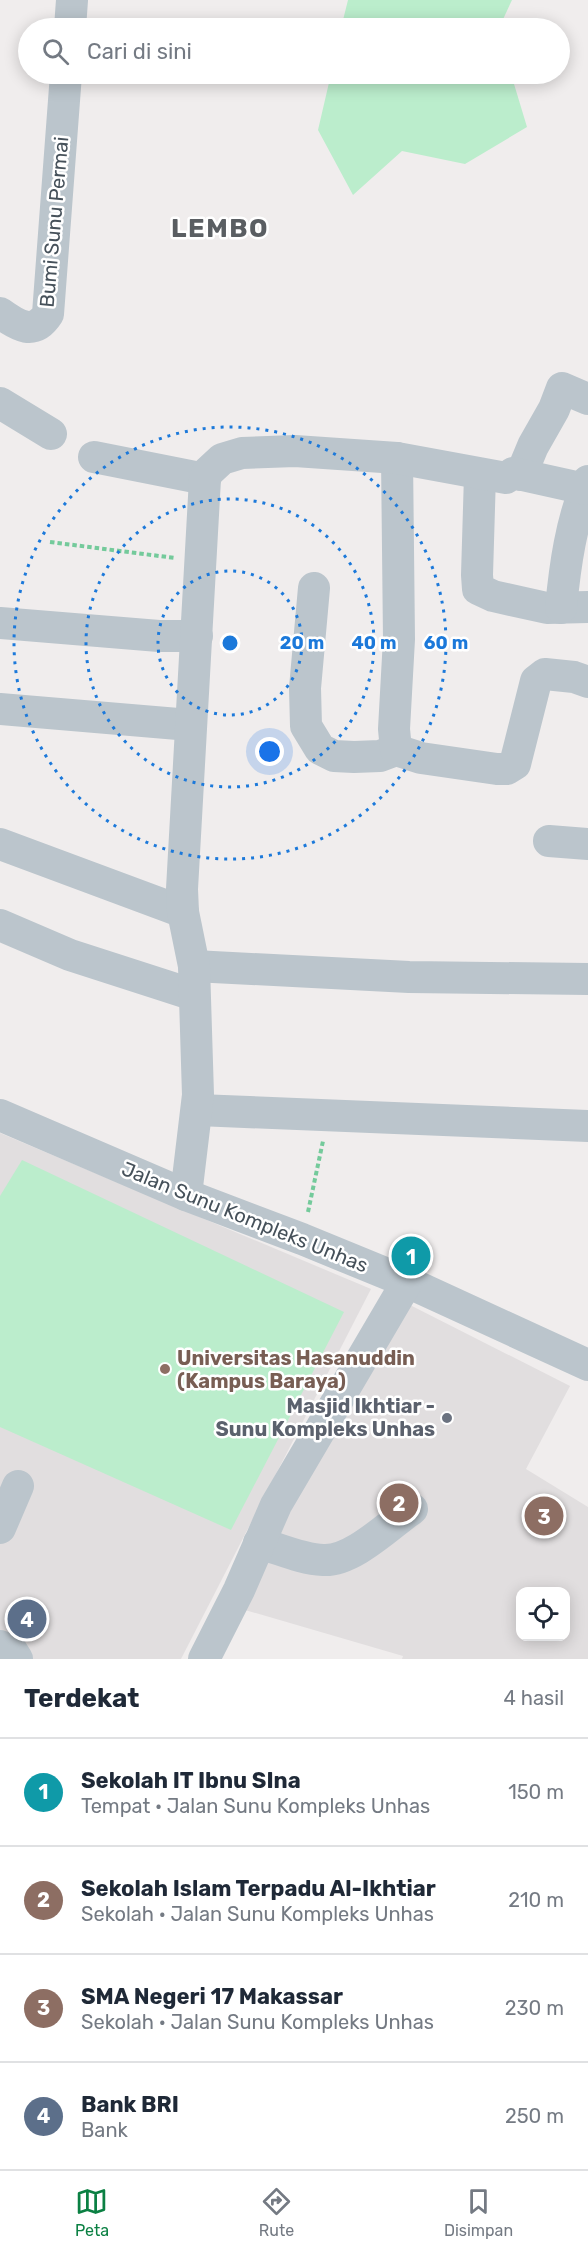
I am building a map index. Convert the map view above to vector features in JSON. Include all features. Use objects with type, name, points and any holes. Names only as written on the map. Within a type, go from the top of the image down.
[{"type":"street","points":[[71,18],[72,0]]},
{"type":"street","name":"Bumi Sunu Permai","points":[[0,314],[24,327],[33,328],[42,323],[48,314],[65,84]]},
{"type":"street","points":[[521,475],[562,388],[588,399]]},
{"type":"street","points":[[0,403],[51,434]]},
{"type":"street","points":[[186,1195],[198,1110],[194,980],[183,912],[182,889],[205,479],[208,472],[222,459],[242,453],[295,451],[397,458],[480,475],[506,478],[513,473],[586,485],[568,551],[574,608],[547,608],[493,596],[478,590],[480,475]]},
{"type":"street","points":[[94,457],[205,479]]},
{"type":"street","points":[[396,750],[394,729],[399,639],[397,458]]},
{"type":"street","points":[[314,588],[305,688],[306,726],[320,749],[334,756],[380,756],[396,750],[421,758],[507,769],[514,764],[536,681],[545,674],[574,677],[588,682]]},
{"type":"street","points":[[0,623],[159,636],[197,636]]},
{"type":"street","points":[[0,709],[190,725]]},
{"type":"street","points":[[549,841],[588,844]]},
{"type":"street","points":[[0,844],[183,912]]},
{"type":"street","points":[[0,925],[70,955],[194,980],[409,977],[588,979]]},
{"type":"street","points":[[198,1110],[588,1126]]},
{"type":"street","name":"Jalan Sunu Kompleks Unhas","points":[[0,1115],[186,1195],[407,1282],[588,1365]]},
{"type":"street","points":[[204,1659],[239,1590],[276,1505],[407,1282]]},
{"type":"street","points":[[0,1528],[18,1486]]},
{"type":"street","points":[[259,1543],[308,1558],[340,1559],[412,1509]]},
{"type":"street","points":[[0,1646],[12,1651],[17,1659]]},
{"type":"path","points":[[50,542],[199,562]]},
{"type":"path","points":[[302,1239],[329,1116]]},
{"type":"shaded area","name":"Universitas Hasanuddin (Kampus Baraya)","points":[[0,1133],[371,1289],[181,1659],[0,1659]]},
{"type":"shaded area","points":[[410,1305],[570,1386],[526,1469],[588,1507],[588,1659],[402,1659],[403,1656],[245,1610],[301,1482]]},
{"type":"green space","points":[[348,0],[512,0],[504,18],[344,18]]},
{"type":"green space","points":[[329,84],[514,84],[527,127],[465,164],[402,151],[353,195],[318,130]]},
{"type":"green space","points":[[22,1160],[344,1312],[231,1530],[0,1427],[0,1196]]},
{"type":"place","name":"Sekolah IT Ibnu SIna","points":[[411,1256]]},
{"type":"place","name":"Universitas Hasanuddin (Kampus Baraya)","points":[[165,1369]]},
{"type":"place","name":"Masjid Ikhtiar - Sunu Kompleks Unhas","points":[[447,1418]]},
{"type":"place","name":"Sekolah Islam Terpadu Al-Ikhtiar","points":[[399,1503]]},
{"type":"place","name":"SMA Negeri 17 Makassar","points":[[544,1516]]},
{"type":"place","name":"Bank BRI","points":[[27,1619]]},
{"type":"district","name":"LEMBO","points":[[220,228]]}]
